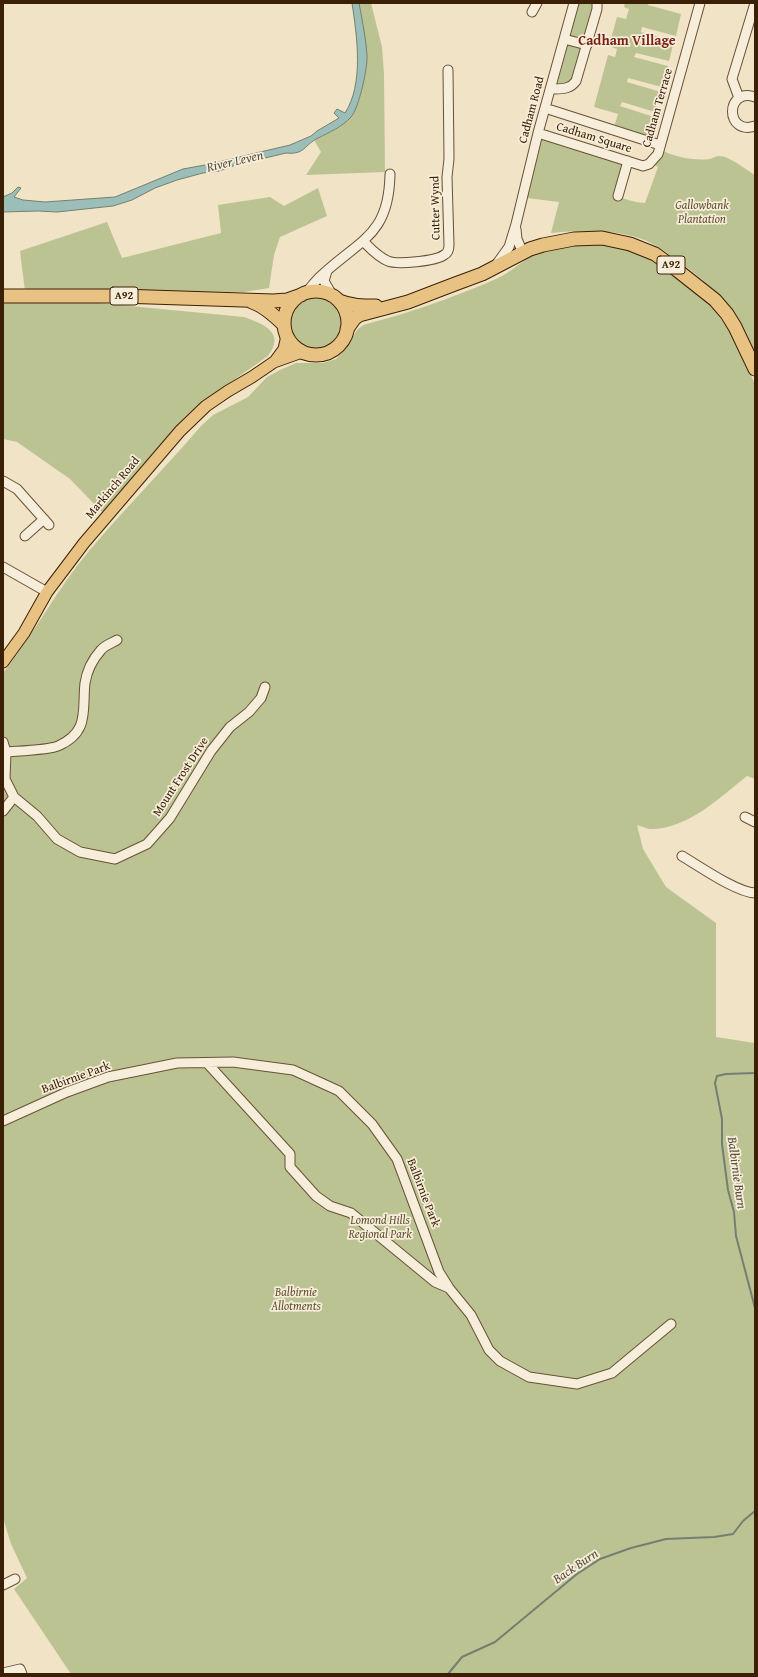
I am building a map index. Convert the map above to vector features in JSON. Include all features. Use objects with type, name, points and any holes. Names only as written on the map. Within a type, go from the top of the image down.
[{"type":"highway","name":"A92","points":[[246,299],[257,304],[276,317],[285,331],[290,343],[302,352],[321,354],[330,351],[341,342],[347,329],[359,315],[408,302],[455,284],[543,245],[559,241],[589,238],[618,240],[648,251],[678,270],[715,300],[731,320],[755,369]]},
{"type":"highway","name":"A92","points":[[3,296],[120,296],[287,300],[317,291],[346,304],[356,306],[391,306]]},
{"type":"highway","points":[[285,331],[284,316],[288,307],[294,300],[303,294]]},
{"type":"highway","points":[[335,298],[346,314],[347,329]]},
{"type":"main road","name":"Markinch Road","points":[[274,362],[284,349],[285,331]]},
{"type":"main road","name":"Markinch Road","points":[[3,662],[24,633],[47,592],[84,543],[180,431],[206,406],[274,362],[302,352]]},
{"type":"street","points":[[532,12],[537,3]]},
{"type":"street","name":"Cadham Road","points":[[494,267],[509,247],[516,224],[538,133],[574,3]]},
{"type":"street","points":[[556,89],[566,88],[575,83],[587,45],[597,3]]},
{"type":"street","name":"Cadham Terrace","points":[[643,166],[649,164],[655,159],[660,145],[700,3]]},
{"type":"street","points":[[739,98],[732,79],[755,3]]},
{"type":"street","points":[[564,39],[587,45]]},
{"type":"street","name":"Cutter Wynd","points":[[364,242],[381,258],[395,263],[441,257],[448,252],[448,70]]},
{"type":"street","points":[[755,96],[747,95],[739,98],[732,107],[734,119],[742,127],[746,128],[755,126]]},
{"type":"street","points":[[551,110],[660,145]]},
{"type":"street","name":"Cadham Square","points":[[538,133],[643,166]]},
{"type":"street","points":[[618,196],[628,161]]},
{"type":"street","points":[[303,294],[328,270],[364,242],[374,229],[386,208],[390,174]]},
{"type":"street","name":"Cadham Road","points":[[516,224],[516,235],[523,253]]},
{"type":"street","points":[[328,270],[324,281],[335,298]]},
{"type":"street","points":[[3,481],[17,489],[47,522],[25,536]]},
{"type":"street","points":[[3,567],[47,592]]},
{"type":"street","points":[[6,752],[57,746],[70,739],[81,727],[85,710],[85,682],[90,665],[102,648],[117,640]]},
{"type":"street","name":"Mount Frost Drive","points":[[3,742],[6,752],[5,779],[14,797],[37,816],[57,839],[80,852],[115,859],[147,844],[170,818],[211,751],[230,727],[249,712],[261,698],[265,688]]},
{"type":"street","points":[[3,811],[14,797]]},
{"type":"street","points":[[745,817],[755,822]]},
{"type":"street","points":[[682,856],[732,884],[755,894]]},
{"type":"street","name":"Balbirnie Park","points":[[3,1121],[67,1092],[108,1078],[178,1064],[233,1062],[293,1070],[339,1091],[372,1124],[397,1159],[439,1272],[449,1288],[471,1315],[489,1350],[500,1361],[529,1377],[577,1384],[612,1373],[671,1324]]},
{"type":"street","name":"Balbirnie Park","points":[[208,1064],[290,1154],[290,1167],[316,1196],[330,1206],[350,1214],[435,1282],[449,1288]]},
{"type":"street","points":[[3,1585],[16,1579]]},
{"type":"street","points":[[3,1673],[20,1670],[22,1674]]},
{"type":"green space","points":[[359,3],[371,3],[382,47],[384,74],[385,172],[306,175],[321,152],[314,140],[338,128],[352,116],[359,99],[367,56]]},
{"type":"green space","points":[[579,3],[597,3],[576,81],[556,89]]},
{"type":"green space","points":[[625,3],[649,3],[648,5],[681,14],[676,36],[642,27],[641,32],[674,41],[669,61],[636,53],[634,57],[668,66],[662,87],[628,78],[627,82],[661,92],[655,112],[622,102],[620,106],[654,117],[648,137],[614,127],[618,114],[594,107],[608,55],[615,57],[617,49],[609,46],[617,17],[626,19],[629,9],[624,7]]},
{"type":"green space","name":"Gallowbank Plantation","points":[[542,138],[624,163],[614,196],[636,202],[645,203],[658,167],[653,164],[659,149],[691,159],[710,159],[718,156],[723,157],[733,161],[755,175],[755,354],[748,339],[732,313],[714,291],[691,271],[656,246],[642,239],[620,233],[574,231],[551,233],[559,202],[527,198]]},
{"type":"green space","points":[[318,188],[327,216],[280,237],[274,255],[269,288],[244,292],[25,291],[20,251],[107,222],[122,258],[221,233],[218,205],[270,197],[284,206]]},
{"type":"green space","name":"Lomond Hills Regional Park","points":[[582,244],[612,245],[642,254],[658,262],[709,304],[731,332],[755,384],[755,779],[747,776],[714,803],[676,824],[663,828],[649,829],[637,825],[643,849],[666,887],[716,923],[716,1037],[755,1043],[755,1674],[71,1674],[14,1589],[27,1578],[11,1544],[3,1518],[3,673],[25,643],[66,581],[89,551],[201,426],[213,415],[248,397],[267,377],[280,370],[296,363],[323,363],[336,359],[346,348],[357,330],[363,325],[447,299],[480,286],[501,277],[538,253]]},
{"type":"green space","points":[[311,297],[321,297],[330,301],[338,309],[342,318],[342,328],[338,337],[330,345],[321,349],[311,349],[302,345],[294,337],[290,328],[290,318],[294,309],[302,301]]},
{"type":"green space","points":[[78,301],[244,317],[265,326],[270,330],[275,341],[268,356],[193,410],[169,435],[102,512],[70,479],[17,442],[3,439],[3,303]]},
{"type":"water","name":"River Leven","points":[[352,3],[359,3],[367,55],[360,97],[354,112],[344,124],[313,141],[301,151],[286,153],[236,165],[219,171],[203,173],[177,180],[155,188],[132,200],[113,206],[57,212],[3,212],[3,197],[12,193],[18,187],[21,188],[14,197],[23,200],[45,202],[115,197],[183,169],[290,145],[311,136],[339,118],[334,113],[337,109],[345,113],[351,101],[355,88],[358,60]]},
{"type":"waterway","name":"Balbirnie Burn","points":[[755,1073],[726,1074],[717,1076],[715,1083],[722,1119],[722,1144],[728,1190],[734,1212],[736,1236],[755,1308]]},
{"type":"waterway","name":"Back Burn","points":[[448,1674],[462,1657],[495,1642],[577,1574],[600,1559],[631,1548],[666,1539],[714,1537],[733,1534],[743,1521],[755,1511]]},
{"type":"district","name":"Cadham Village","points":[[627,41]]},
{"type":"park label","name":"Balbirnie Allotments","points":[[296,1300]]}]
